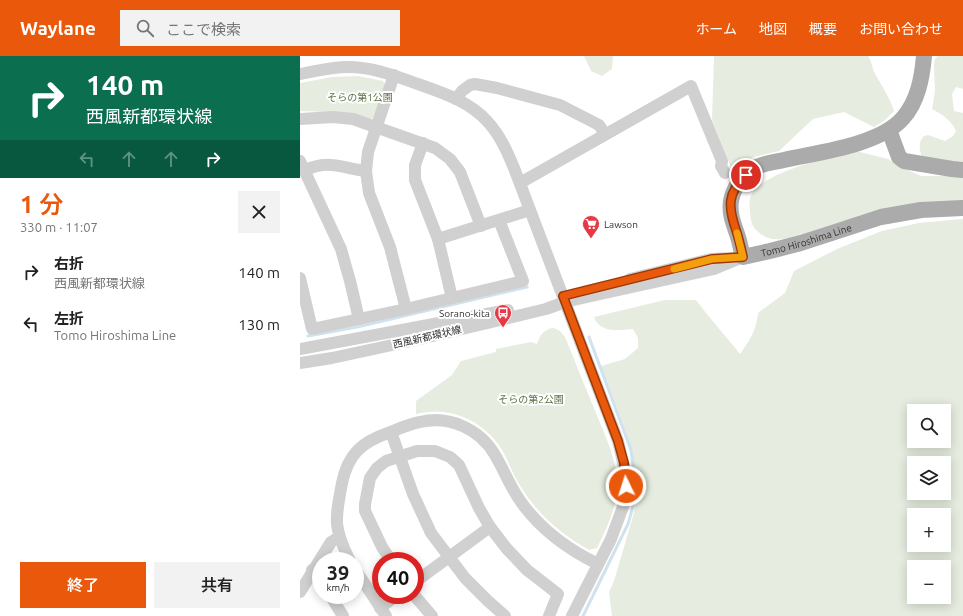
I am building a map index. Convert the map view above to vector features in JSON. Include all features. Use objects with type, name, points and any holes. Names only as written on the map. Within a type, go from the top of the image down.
[{"type":"main road","points":[[743,257],[732,219],[730,206],[735,188],[748,173],[755,167],[857,144],[882,135],[903,118],[912,106],[919,86],[924,56]]},
{"type":"main road","points":[[889,130],[899,157],[904,161],[963,170]]},
{"type":"main road","name":"Tomo Hiroshima Line","points":[[743,257],[770,252],[881,217],[922,210],[963,208]]},
{"type":"street","points":[[300,74],[325,69],[347,67],[371,69],[394,75],[456,99],[475,110],[494,129],[507,151],[618,441],[626,475],[626,492],[622,510],[614,532],[572,616]]},
{"type":"street","points":[[394,75],[368,152],[366,172],[369,193],[390,247],[406,309]]},
{"type":"street","points":[[456,99],[462,91],[470,85],[475,84],[497,88],[560,106],[599,124],[605,134]]},
{"type":"street","points":[[520,183],[690,86],[722,161],[721,166],[725,173]]},
{"type":"street","points":[[300,119],[316,117],[339,117],[353,119],[423,143],[441,151],[457,167],[463,178],[481,226]]},
{"type":"street","points":[[423,143],[415,165],[416,180],[438,239],[452,298]]},
{"type":"street","points":[[359,319],[341,249],[302,166],[332,164],[366,172]]},
{"type":"street","points":[[438,239],[530,210]]},
{"type":"street","points":[[300,278],[312,329],[406,309],[523,281],[499,220]]},
{"type":"street","name":"西風新都環状線","points":[[300,349],[564,299],[712,259],[743,257]]},
{"type":"street","name":"西風新都環状線","points":[[300,363],[332,358],[420,339],[538,310],[564,299]]},
{"type":"street","points":[[346,552],[339,537],[336,524],[337,508],[343,475],[350,460],[358,449],[368,441],[419,422],[429,420],[446,421],[469,429],[484,440],[516,495],[534,518],[563,544],[598,564]]},
{"type":"street","points":[[391,432],[413,494],[431,533],[448,558],[476,590],[506,616]]},
{"type":"street","points":[[386,552],[364,508],[369,483],[374,471],[381,464],[417,451],[429,450],[440,452],[450,457],[459,465],[475,500],[490,527],[501,542],[520,563],[558,594],[550,616]]},
{"type":"street","points":[[424,575],[490,527]]},
{"type":"street","points":[[324,552],[331,542],[339,537]]},
{"type":"street","points":[[300,592],[312,570]]},
{"type":"street","points":[[364,584],[383,612],[390,604]]},
{"type":"street","points":[[336,604],[343,616]]},
{"type":"street","points":[[422,604],[432,616]]},
{"type":"green space","points":[[584,56],[613,56],[612,69],[602,76],[591,71]]},
{"type":"green space","points":[[714,56],[868,56],[875,74],[894,111],[885,120],[874,127],[844,112],[813,119],[779,151],[754,157],[732,170],[712,120]]},
{"type":"green space","points":[[938,56],[963,56],[963,89],[956,87],[952,94],[954,111],[963,113],[963,165],[923,160],[920,151],[920,142],[924,136],[928,135],[945,141],[953,136],[956,131],[946,118],[932,109],[935,91],[934,64],[935,59]]},
{"type":"green space","name":"そらの第1公園","points":[[358,76],[383,81],[386,86],[375,117],[369,120],[328,112],[300,111],[300,83],[332,77]]},
{"type":"green space","points":[[852,150],[888,159],[921,176],[963,176],[963,201],[843,221],[798,236],[780,239],[772,239],[765,236],[753,226],[750,198],[755,189],[765,181],[795,168]]},
{"type":"green space","points":[[963,219],[963,616],[612,616],[609,592],[614,581],[634,513],[637,483],[632,453],[625,430],[601,366],[625,359],[638,348],[638,338],[633,329],[605,329],[594,317],[665,300],[696,300],[740,354],[752,335],[756,325],[758,313],[785,293],[794,271],[837,249],[882,231],[919,223]]},
{"type":"green space","name":"そらの第2公園","points":[[554,328],[560,331],[565,337],[606,438],[613,458],[617,479],[616,498],[607,527],[597,548],[589,550],[559,530],[545,518],[519,485],[501,448],[485,430],[464,417],[452,413],[428,412],[416,414],[416,401],[452,375],[461,361],[496,352],[496,349],[531,342],[537,344],[543,333]]},
{"type":"waterway","points":[[308,336],[357,327],[527,287]]},
{"type":"waterway","points":[[583,616],[628,524],[636,486],[631,450],[589,337]]},
{"type":"slow traffic","points":[[674,269],[712,259],[743,257],[737,233]]},
{"type":"place","name":"Lawson","points":[[591,239]]},
{"type":"place","name":"Sorano-kita","points":[[503,328]]},
{"type":"route","points":[[626,486],[624,463],[618,441],[563,296],[594,287],[712,259],[743,257],[736,228],[732,219],[730,206],[734,191],[746,175]]}]
